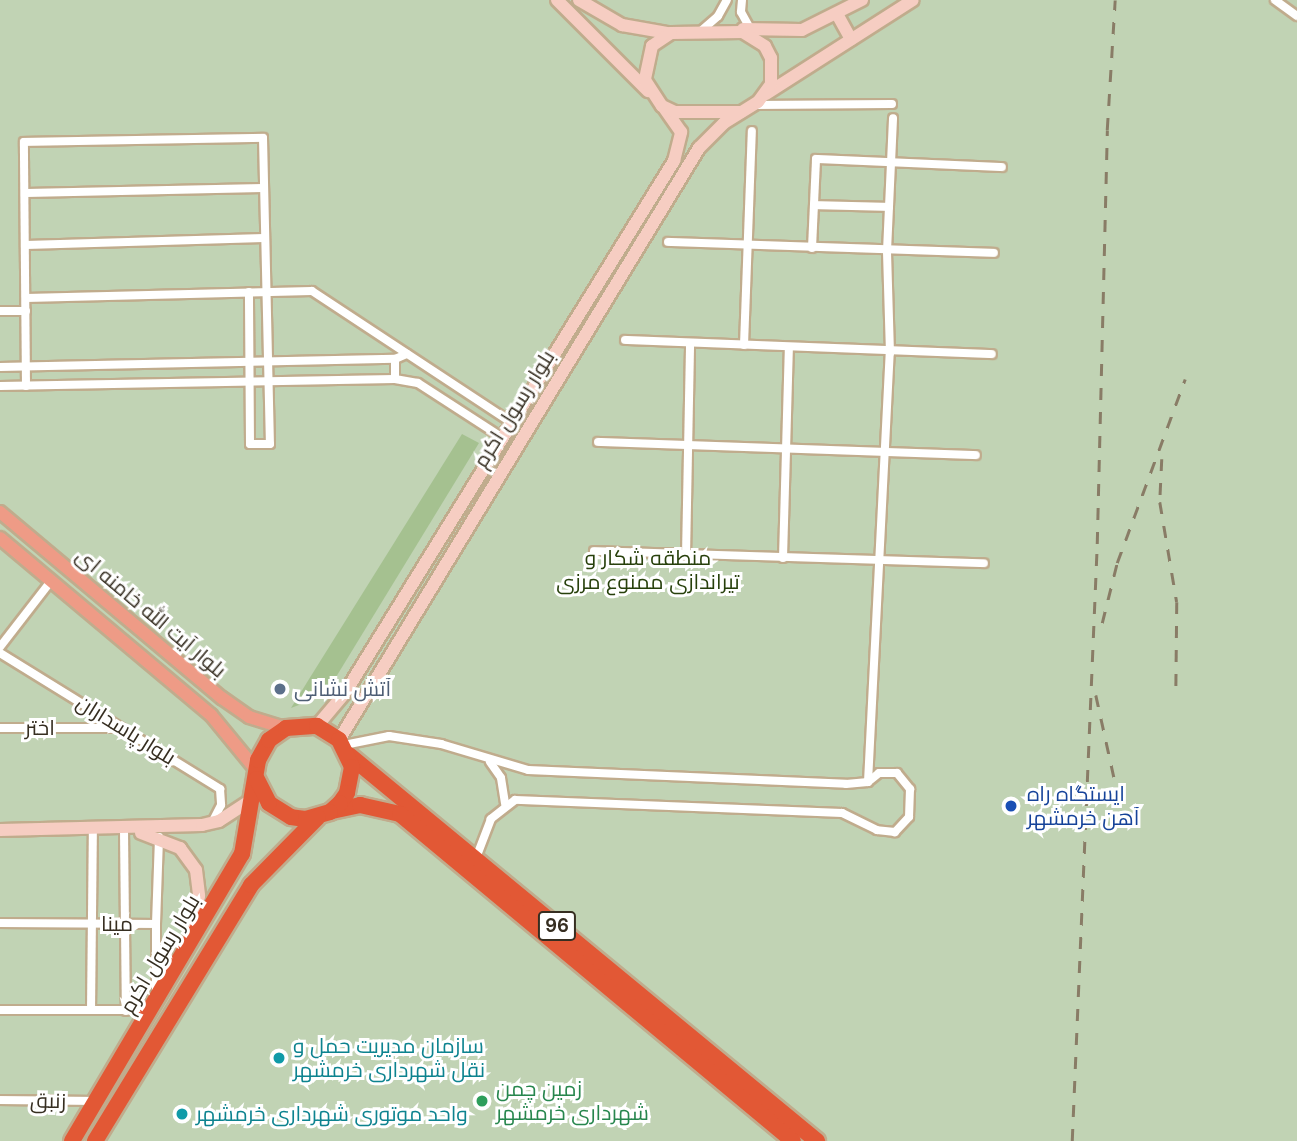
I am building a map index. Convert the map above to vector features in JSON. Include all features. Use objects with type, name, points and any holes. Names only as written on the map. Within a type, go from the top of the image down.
[{"type":"highway","name":"96","points":[[317,726],[817,1141]]},
{"type":"highway","points":[[257,775],[262,750],[286,728],[317,726]]},
{"type":"highway","points":[[324,814],[347,793],[352,767],[344,746]]},
{"type":"highway","name":"96","points":[[257,775],[269,803],[279,812],[291,817],[324,814],[360,805],[400,814],[793,1141]]},
{"type":"highway","name":"بلوار رسول اکرم","points":[[72,1141],[242,854],[257,775]]},
{"type":"highway","name":"بلوار رسول اکرم","points":[[95,1141],[251,885],[324,814]]},
{"type":"main road","points":[[557,0],[662,106],[675,112],[741,112],[913,0]]},
{"type":"main road","points":[[579,0],[622,25],[671,33],[732,29],[802,30],[862,0]]},
{"type":"main road","points":[[837,14],[851,38]]},
{"type":"main road","points":[[732,29],[756,37],[765,46],[772,69],[766,94]]},
{"type":"main road","points":[[649,92],[647,55],[671,33]]},
{"type":"main road","name":"بلوار رسول اکرم","points":[[317,726],[345,693],[674,161],[681,132],[662,106]]},
{"type":"main road","name":"بلوار رسول اکرم","points":[[344,746],[536,414],[699,148],[741,112]]},
{"type":"main road","points":[[523,405],[536,414]]},
{"type":"main road","name":"بلوار آیت الله خامنه ای","points":[[0,512],[222,698],[249,717],[286,728]]},
{"type":"main road","name":"بلوار آیت الله خامنه ای","points":[[0,538],[211,715],[257,775]]},
{"type":"main road","points":[[0,830],[124,830],[212,823],[255,796]]},
{"type":"main road","points":[[124,830],[159,837],[191,859],[199,883],[197,914],[178,965]]},
{"type":"street","points":[[702,30],[727,0]]},
{"type":"street","points":[[742,0],[741,12],[751,30]]},
{"type":"street","points":[[1275,0],[1297,16]]},
{"type":"street","points":[[753,105],[892,104]]},
{"type":"street","points":[[868,782],[876,560],[890,353],[887,251],[893,118]]},
{"type":"street","points":[[744,345],[752,131]]},
{"type":"street","points":[[26,386],[24,142],[248,135],[263,138],[270,444],[250,444],[249,292]]},
{"type":"street","points":[[813,248],[816,159],[1002,167]]},
{"type":"street","points":[[26,193],[263,188]]},
{"type":"street","points":[[814,205],[889,207]]},
{"type":"street","points":[[26,245],[264,238]]},
{"type":"street","points":[[668,242],[994,253]]},
{"type":"street","points":[[26,298],[312,291],[512,423]]},
{"type":"street","points":[[0,311],[26,311]]},
{"type":"street","points":[[625,340],[890,353],[992,354]]},
{"type":"street","points":[[686,556],[690,342]]},
{"type":"street","points":[[783,558],[789,348]]},
{"type":"street","points":[[0,367],[396,359],[407,354]]},
{"type":"street","points":[[396,359],[396,379]]},
{"type":"street","points":[[133,365],[133,383]]},
{"type":"street","points":[[0,386],[396,379],[418,383],[503,438]]},
{"type":"street","points":[[474,419],[484,404]]},
{"type":"street","points":[[598,442],[976,455]]},
{"type":"street","points":[[594,551],[686,556],[984,563]]},
{"type":"street","points":[[0,647],[51,581]]},
{"type":"street","name":"بلوار پاسداران","points":[[0,653],[220,789],[221,805],[212,823]]},
{"type":"street","name":"اختر","points":[[0,728],[122,728]]},
{"type":"street","points":[[344,746],[389,736],[441,744],[489,761],[528,770],[868,782],[879,773],[897,773],[906,781],[909,817],[904,826],[895,832],[877,830],[842,813],[531,801],[505,804],[491,819],[477,858]]},
{"type":"street","points":[[489,761],[501,778],[505,804]]},
{"type":"street","points":[[91,1010],[93,830]]},
{"type":"street","points":[[124,830],[126,1011]]},
{"type":"street","points":[[156,924],[159,837]]},
{"type":"street","name":"مینا","points":[[0,923],[156,924],[154,1006]]},
{"type":"street","points":[[0,1010],[126,1011],[154,1006]]},
{"type":"street","name":"زنبق","points":[[0,1100],[96,1101]]},
{"type":"green space","name":"منطقه شکار و تیراندازی ممنوع مرزی","points":[[0,0],[1297,0],[1297,1141],[0,1141]]},
{"type":"green space","points":[[462,434],[479,443],[325,695],[291,708]]},
{"type":"railway","points":[[1072,1141],[1097,544],[1107,130],[1115,0]]},
{"type":"railway","points":[[1102,623],[1117,563],[1185,379]]},
{"type":"railway","points":[[1162,459],[1160,502],[1177,602],[1176,693]]},
{"type":"railway","points":[[1096,695],[1114,777]]},
{"type":"place","name":"آتش نشانی","points":[[280,689]]},
{"type":"place","name":"ایستگاه راه آهن خرمشهر","points":[[1011,806]]},
{"type":"place","name":"سازمان مدیریت حمل و نقل شهرداری خرمشهر","points":[[279,1058]]},
{"type":"place","name":"زمین چمن شهرداری خرمشهر","points":[[482,1101]]},
{"type":"place","name":"واحد موتوری شهرداری خرمشهر","points":[[182,1114]]}]
